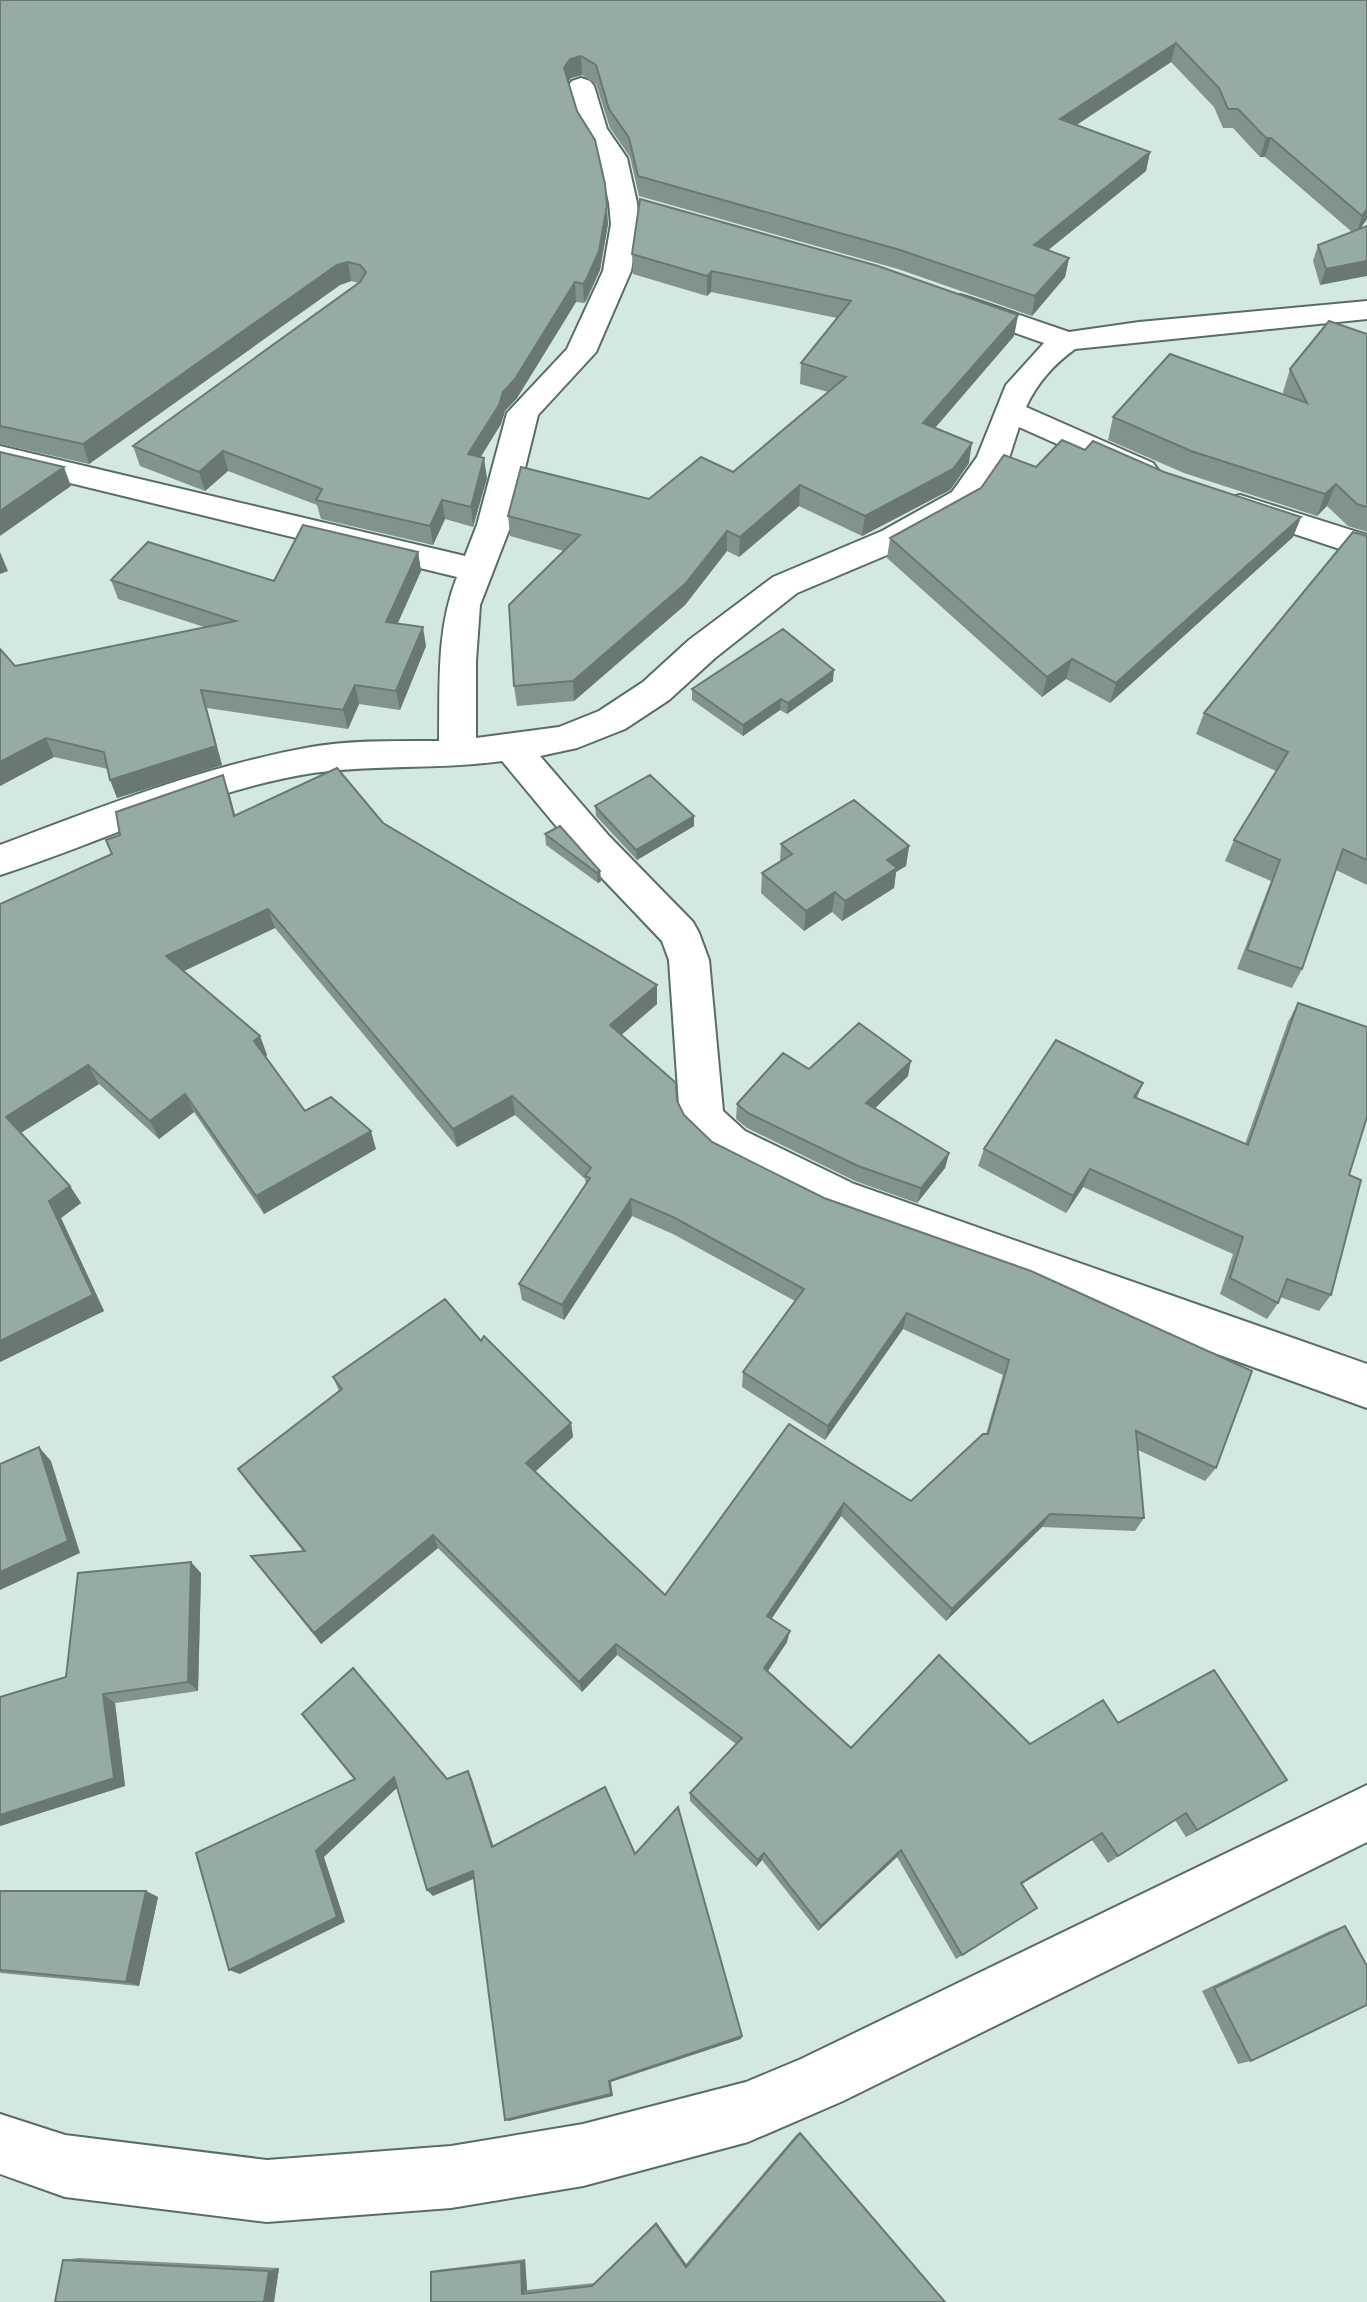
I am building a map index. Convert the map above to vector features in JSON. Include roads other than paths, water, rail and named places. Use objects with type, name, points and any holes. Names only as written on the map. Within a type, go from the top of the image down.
[{"type":"street","points":[[458,754],[459,647],[463,605],[494,525],[523,413],[581,352],[617,271],[625,224],[638,206],[594,129],[581,86]]},
{"type":"street","points":[[932,294],[1067,341]]},
{"type":"street","points":[[0,860],[238,776],[313,760],[513,749],[564,739],[612,720],[656,691],[702,649],[785,585],[894,539],[964,499],[993,458],[1009,411],[1034,370],[1067,341],[1139,331],[1367,310]]},
{"type":"street","points":[[1009,411],[1171,483]]},
{"type":"street","points":[[94,480],[132,452]]},
{"type":"street","points":[[0,456],[475,570]]},
{"type":"street","points":[[1214,497],[1367,547]]},
{"type":"street","points":[[513,749],[595,846],[679,933],[689,960],[702,1119],[729,1144],[839,1198],[1367,1386]]},
{"type":"street","points":[[0,2144],[65,2166],[267,2191],[451,2177],[583,2155],[748,2112],[822,2080],[1367,1813]]}]
